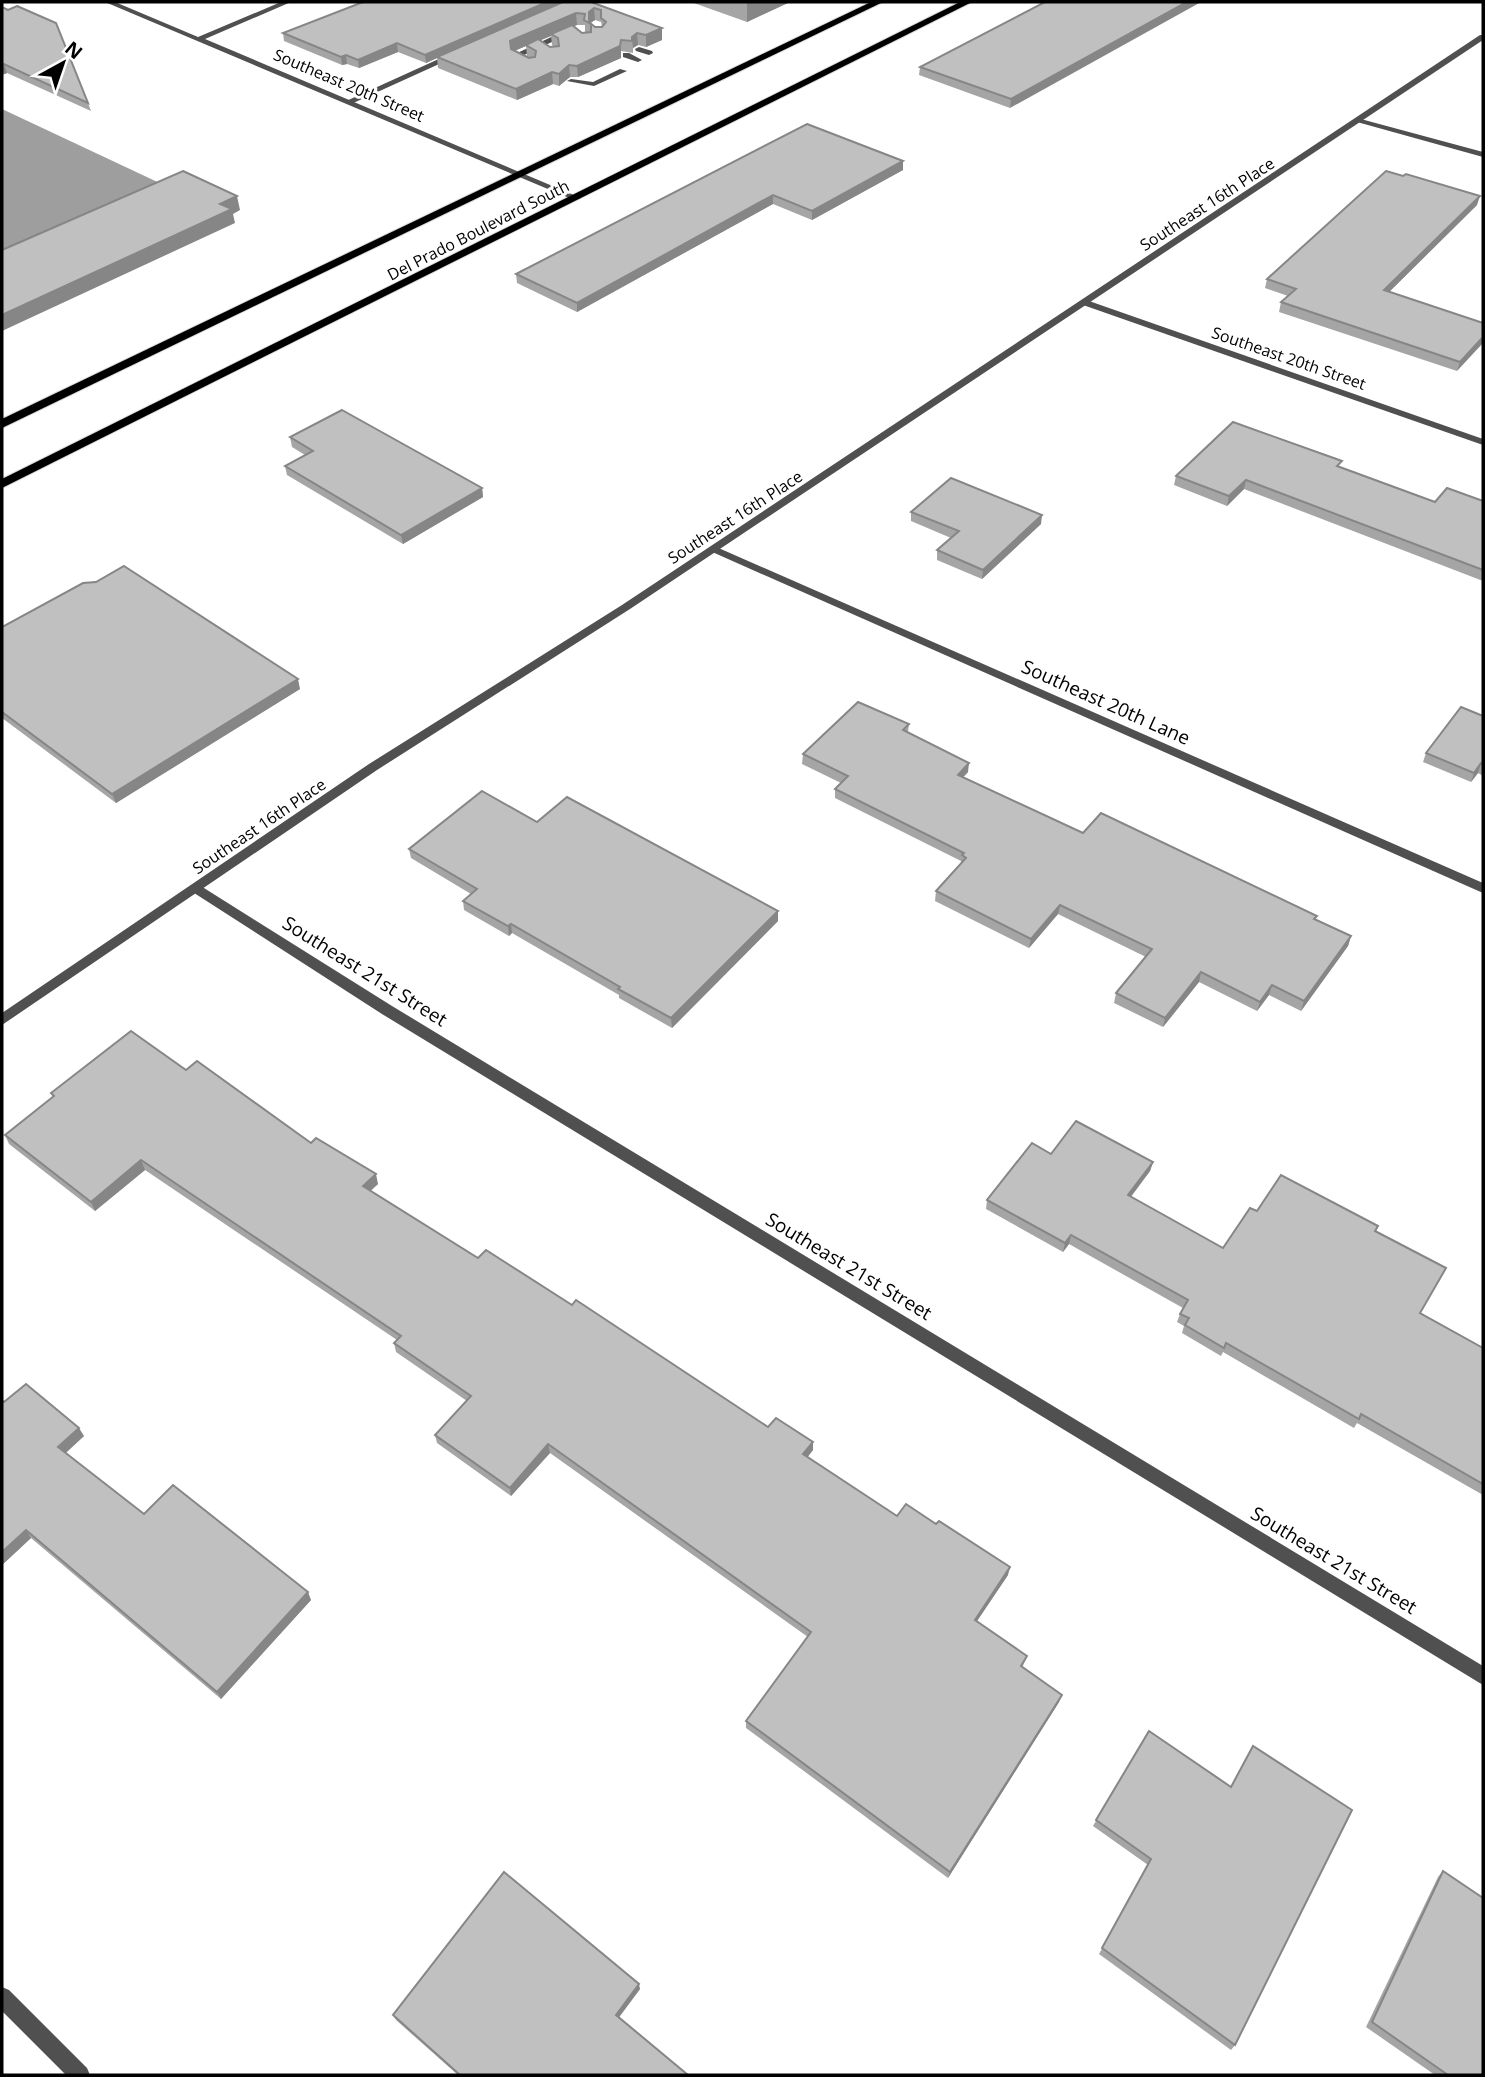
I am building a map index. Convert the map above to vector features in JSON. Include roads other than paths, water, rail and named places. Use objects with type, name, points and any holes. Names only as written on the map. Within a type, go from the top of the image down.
[{"type":"main road","name":"Del Prado Boulevard South","points":[[2,424],[878,2]]},
{"type":"main road","name":"Del Prado Boulevard South","points":[[2,484],[967,2]]},
{"type":"street","name":"Southeast 20th Street","points":[[109,2],[577,198]]},
{"type":"street","points":[[199,39],[287,2]]},
{"type":"street","points":[[531,65],[517,58],[517,55],[543,43],[565,38],[575,30]]},
{"type":"street","name":"Southeast 16th Place","points":[[2,1020],[373,767],[714,549],[1483,37]]},
{"type":"street","points":[[543,43],[542,47],[549,52]]},
{"type":"street","points":[[639,49],[649,53]]},
{"type":"street","points":[[348,102],[466,50]]},
{"type":"street","points":[[626,55],[638,60]]},
{"type":"street","points":[[614,61],[623,72]]},
{"type":"street","points":[[594,70],[623,72]]},
{"type":"street","points":[[571,80],[594,84],[623,72]]},
{"type":"street","points":[[1360,120],[1483,155]]},
{"type":"street","name":"Southeast 20th Street","points":[[1086,303],[1483,442]]},
{"type":"street","name":"Southeast 20th Lane","points":[[714,549],[1483,888]]},
{"type":"street","name":"Southeast 21st Street","points":[[195,888],[387,1010],[1483,1676]]},
{"type":"street","points":[[2,1997],[80,2075]]}]
